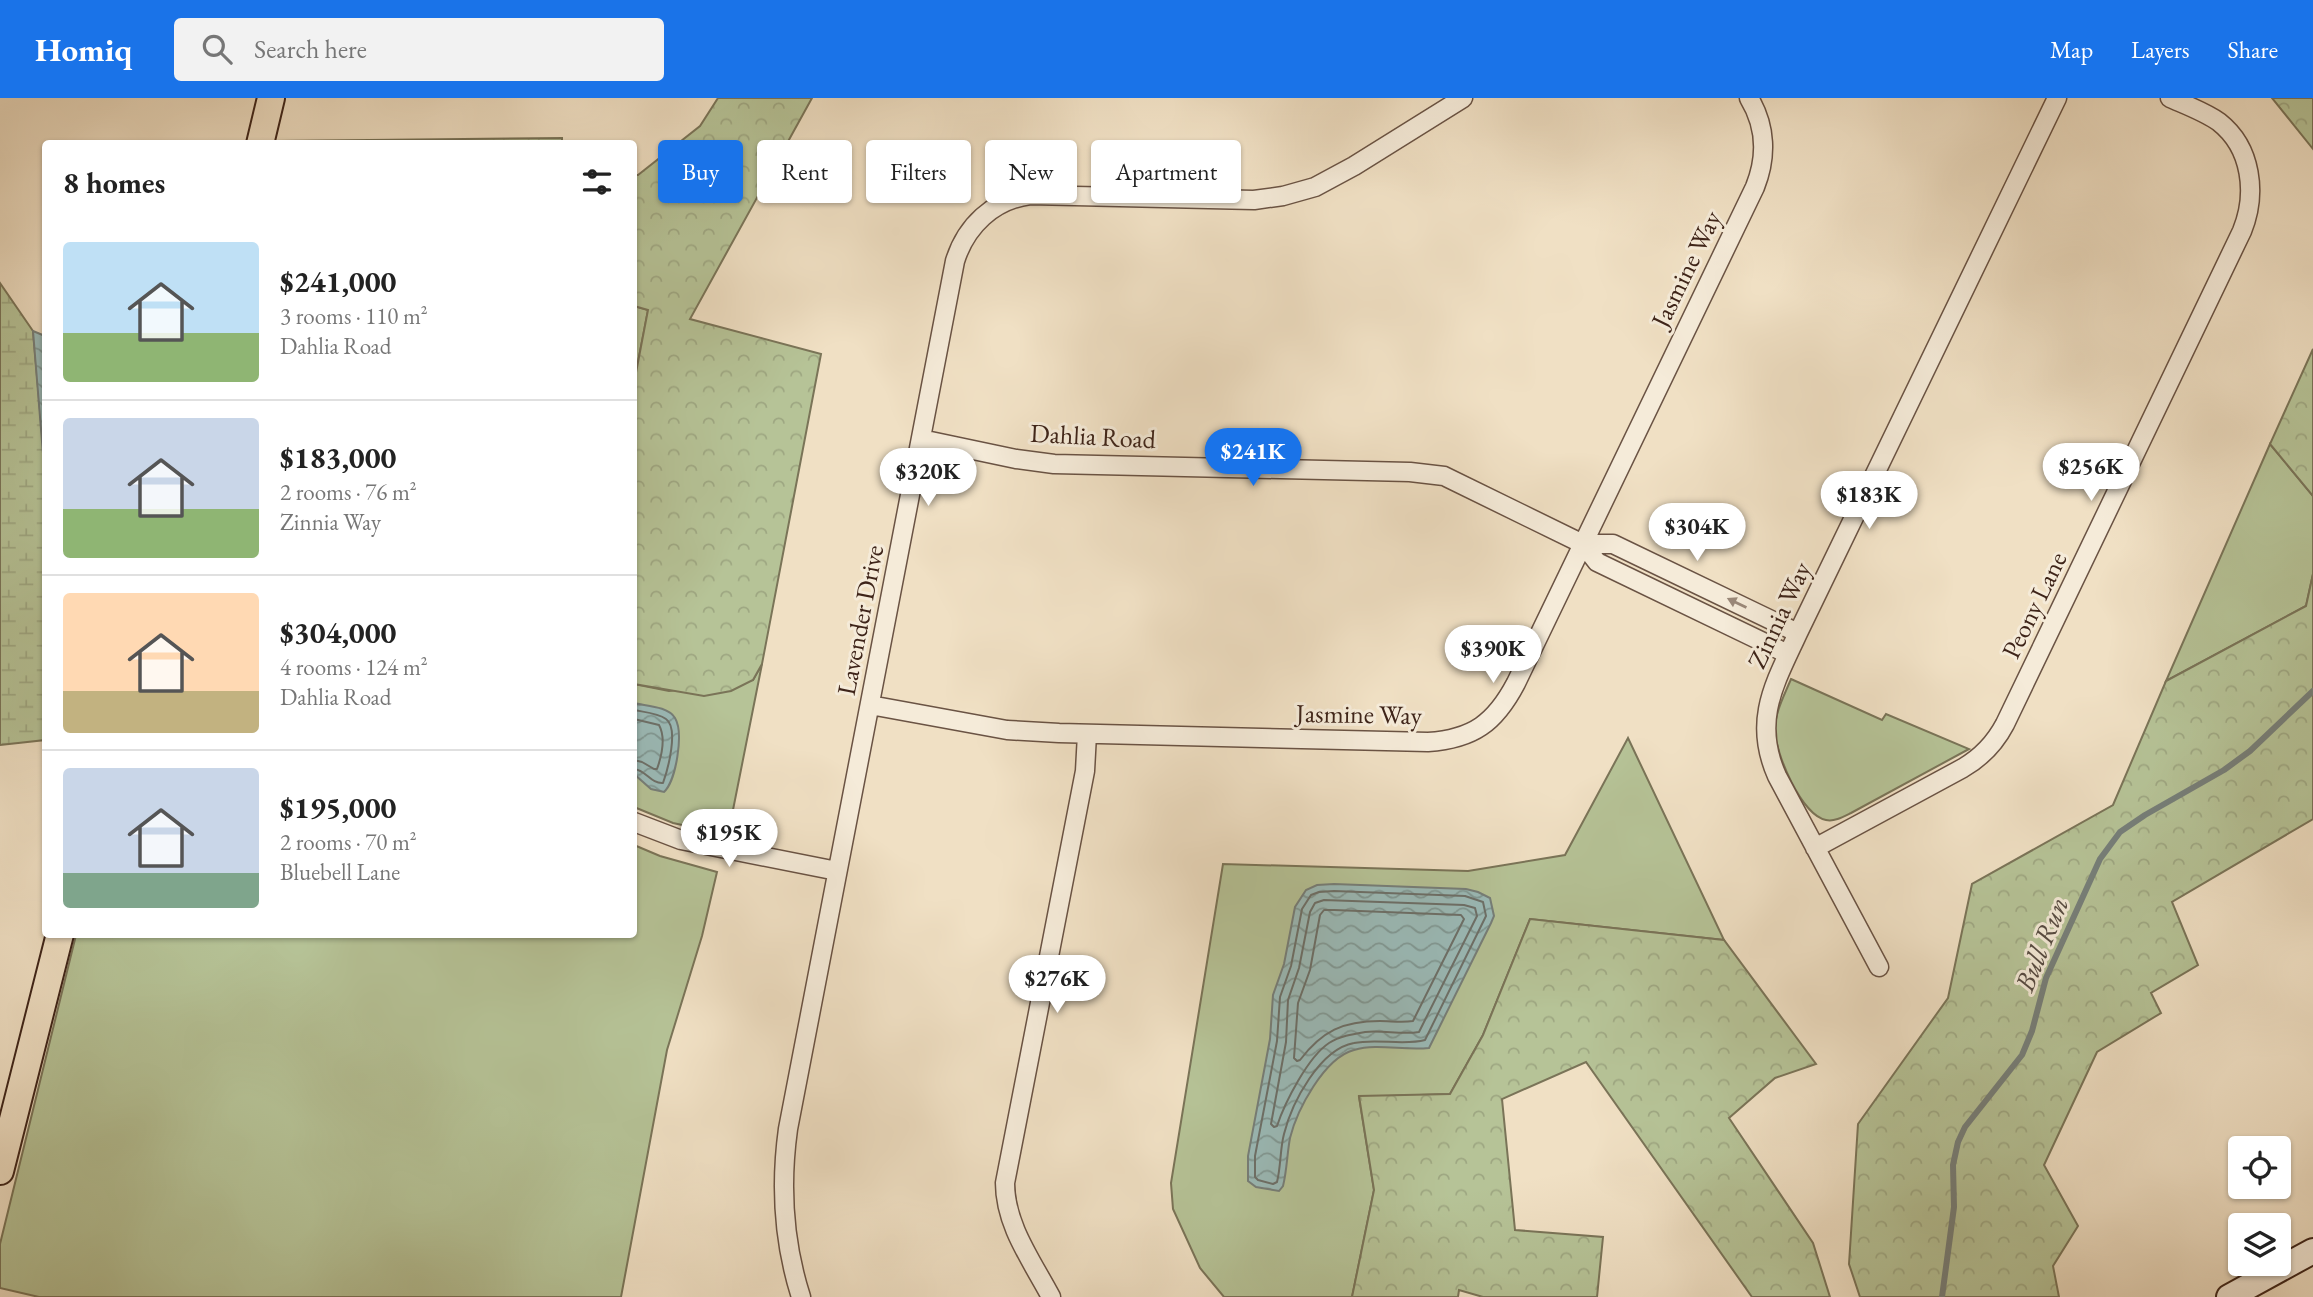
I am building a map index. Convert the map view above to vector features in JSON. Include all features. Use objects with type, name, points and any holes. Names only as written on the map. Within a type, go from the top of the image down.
[{"type":"main road","points":[[261,140],[271,98]]},
{"type":"main road","points":[[0,1171],[59,938]]},
{"type":"main road","points":[[2229,1297],[2313,1251]]},
{"type":"street","name":"Lavender Drive","points":[[801,1297],[785,1232],[783,1172],[790,1118],[957,253],[965,237],[975,223],[996,206],[1019,196],[1045,194],[1254,200],[1293,194],[1315,187],[1338,175],[1462,98]]},
{"type":"street","name":"Jasmine Way","points":[[870,705],[1007,730],[1087,734],[1413,742],[1444,741],[1482,727],[1492,719],[1508,698],[1759,177],[1763,135],[1758,115],[1749,98]]},
{"type":"street","name":"Zinnia Way","points":[[1879,967],[1777,776],[1769,757],[1765,718],[1769,699],[1788,654],[2057,98]]},
{"type":"street","name":"Peony Lane","points":[[1815,848],[1963,768],[1986,752],[2000,734],[2242,231],[2249,208],[2250,178],[2247,164],[2236,142],[2217,121],[2170,98]]},
{"type":"street","name":"Dahlia Road","points":[[921,439],[1016,459],[1054,464],[1433,474],[1452,480],[1583,544],[1613,544],[1798,633]]},
{"type":"street","name":"Dahlia Road","points":[[1583,544],[1597,562],[1788,654]]},
{"type":"street","points":[[1051,1297],[1014,1227],[1006,1198],[1006,1183],[1085,771],[1087,734]]},
{"type":"street","points":[[637,823],[681,840],[837,871]]},
{"type":"green space","points":[[718,98],[812,98],[789,140],[757,140],[757,198],[690,319],[821,354],[762,664],[753,680],[731,691],[704,696],[637,685],[637,367],[648,310],[637,307],[637,175],[658,159],[658,203],[743,203],[743,140],[682,140],[700,126]]},
{"type":"green space","points":[[2272,98],[2313,98],[2313,149]]},
{"type":"green space","points":[[562,138],[562,140],[371,140]]},
{"type":"green space","points":[[0,283],[33,331],[42,433],[42,740],[0,745]]},
{"type":"green space","points":[[637,307],[648,310],[637,367]]},
{"type":"green space","points":[[2313,349],[2313,496],[2270,444]]},
{"type":"green space","points":[[2270,444],[2313,496],[2313,574],[2306,606],[2166,681]]},
{"type":"green space","points":[[2313,574],[2313,819],[2172,902],[2198,965],[2151,993],[2161,1013],[2097,1052],[2044,1165],[2078,1226],[2053,1266],[2059,1297],[1860,1297],[1849,1264],[1858,1124],[1948,998],[1972,884],[2113,805],[2166,681],[2306,606]]},
{"type":"green space","points":[[762,664],[728,835],[673,823],[637,808],[637,685],[669,691],[753,680]]},
{"type":"green space","points":[[1791,679],[1882,720],[1886,714],[1969,749],[1848,815],[1826,820],[1817,816],[1799,796],[1785,768],[1776,740],[1780,704]]},
{"type":"green space","points":[[1628,738],[1724,940],[1530,919],[1483,1035],[1450,1094],[1359,1097],[1374,1190],[1352,1297],[1224,1297],[1200,1268],[1173,1209],[1171,1183],[1223,864],[1468,871],[1565,855]]},
{"type":"green space","points":[[637,846],[660,856],[717,872],[702,936],[667,1050],[621,1297],[39,1297],[0,1288],[0,1244],[75,938],[637,938]]},
{"type":"green space","points":[[1530,919],[1724,940],[1816,1064],[1775,1078],[1729,1118],[1813,1243],[1830,1297],[1752,1297],[1586,1062],[1502,1099],[1515,1230],[1603,1237],[1597,1297],[1483,1297],[1459,1290],[1458,1297],[1352,1297],[1374,1190],[1359,1096],[1450,1094],[1483,1035]]},
{"type":"water","points":[[33,331],[42,335],[42,441]]},
{"type":"water","points":[[637,704],[667,711],[678,725],[679,745],[672,778],[664,792],[651,789],[637,777]]},
{"type":"water","points":[[1317,885],[1466,889],[1490,898],[1494,916],[1429,1048],[1363,1048],[1343,1055],[1332,1063],[1313,1086],[1299,1114],[1290,1138],[1283,1186],[1279,1191],[1256,1187],[1248,1181],[1248,1156],[1270,1039],[1273,995],[1284,964],[1295,907],[1306,890]]},
{"type":"waterway","name":"Bull Run","points":[[1942,1297],[1954,1207],[1953,1165],[1958,1142],[1965,1127],[2022,1055],[2032,1031],[2046,978],[2100,859],[2120,832],[2224,770],[2250,751],[2313,691]]}]
